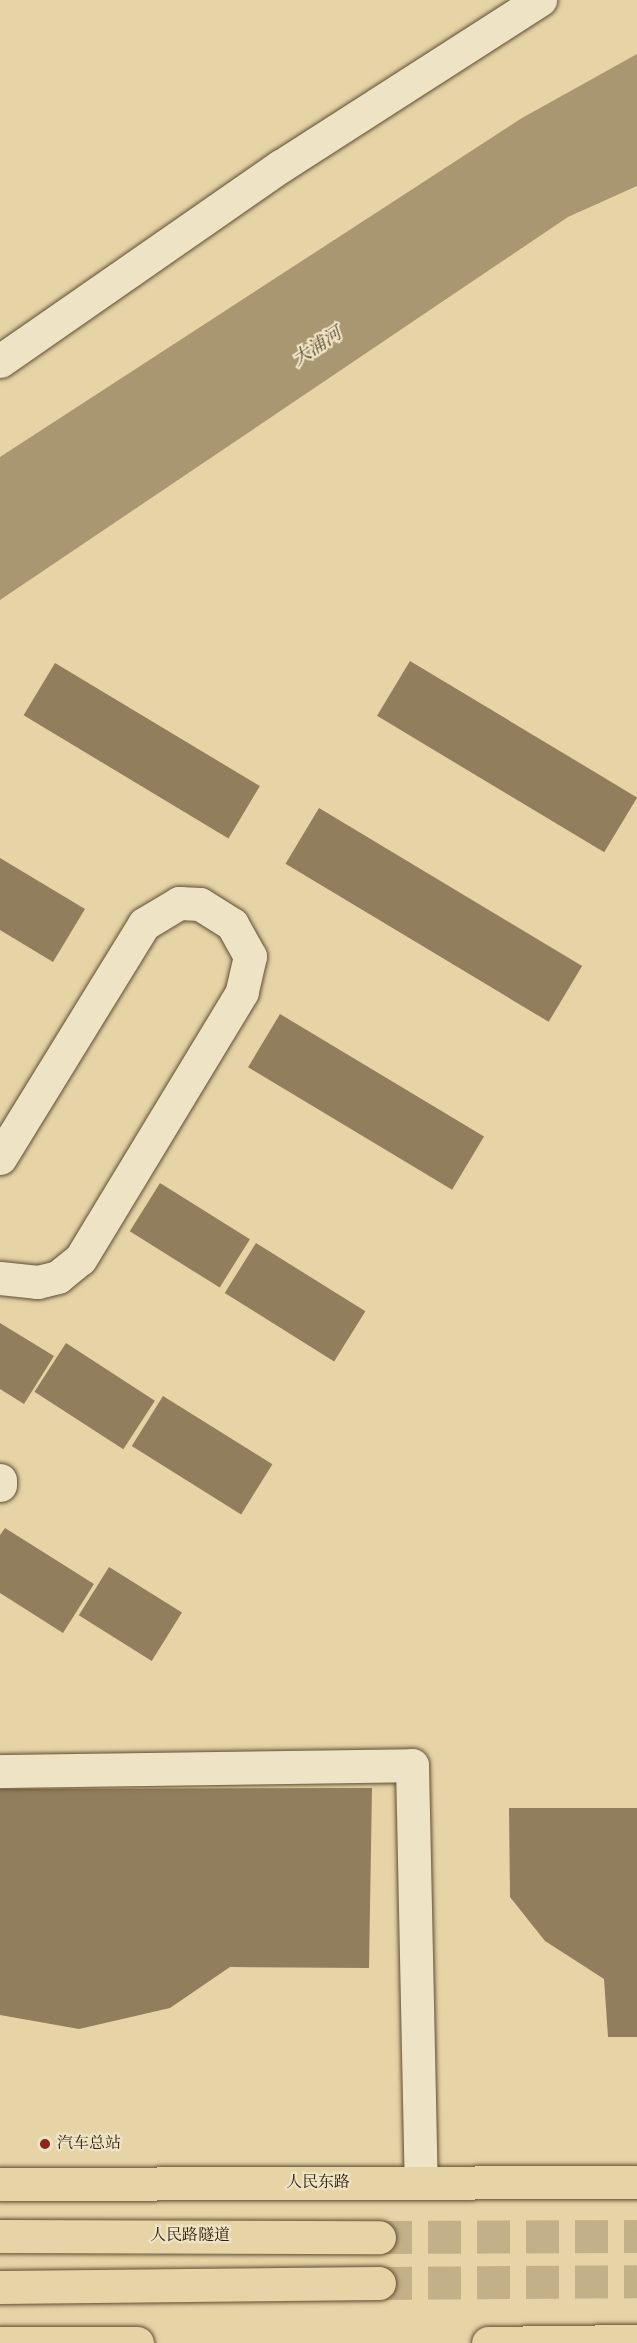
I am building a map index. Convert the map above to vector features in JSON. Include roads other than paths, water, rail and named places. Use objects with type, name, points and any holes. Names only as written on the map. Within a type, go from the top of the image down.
[{"type":"main road","name":"人民东路","points":[[0,2184],[637,2182]]},
{"type":"main road","name":"人民路隧道","points":[[0,2236],[379,2237]]},
{"type":"main road","points":[[0,2287],[378,2283]]},
{"type":"main road","points":[[488,2343],[637,2341]]},
{"type":"main road","points":[[0,2343],[137,2343]]},
{"type":"street","points":[[0,361],[282,166],[540,0]]},
{"type":"street","points":[[0,1158],[144,924],[179,903],[200,904],[232,924],[250,956],[242,992],[80,1259],[58,1277],[38,1281],[0,1278]]},
{"type":"street","points":[[0,1480],[0,1485]]},
{"type":"street","points":[[0,1771],[412,1765],[421,2183]]},
{"type":"water","name":"大浦河","points":[[637,54],[637,186],[568,217],[0,600],[0,457],[522,118]]},
{"type":"tunnel","points":[[379,2237],[637,2236]]},
{"type":"tunnel","points":[[379,2283],[637,2281]]},
{"type":"place","name":"汽车总站","points":[[45,2144]]}]
